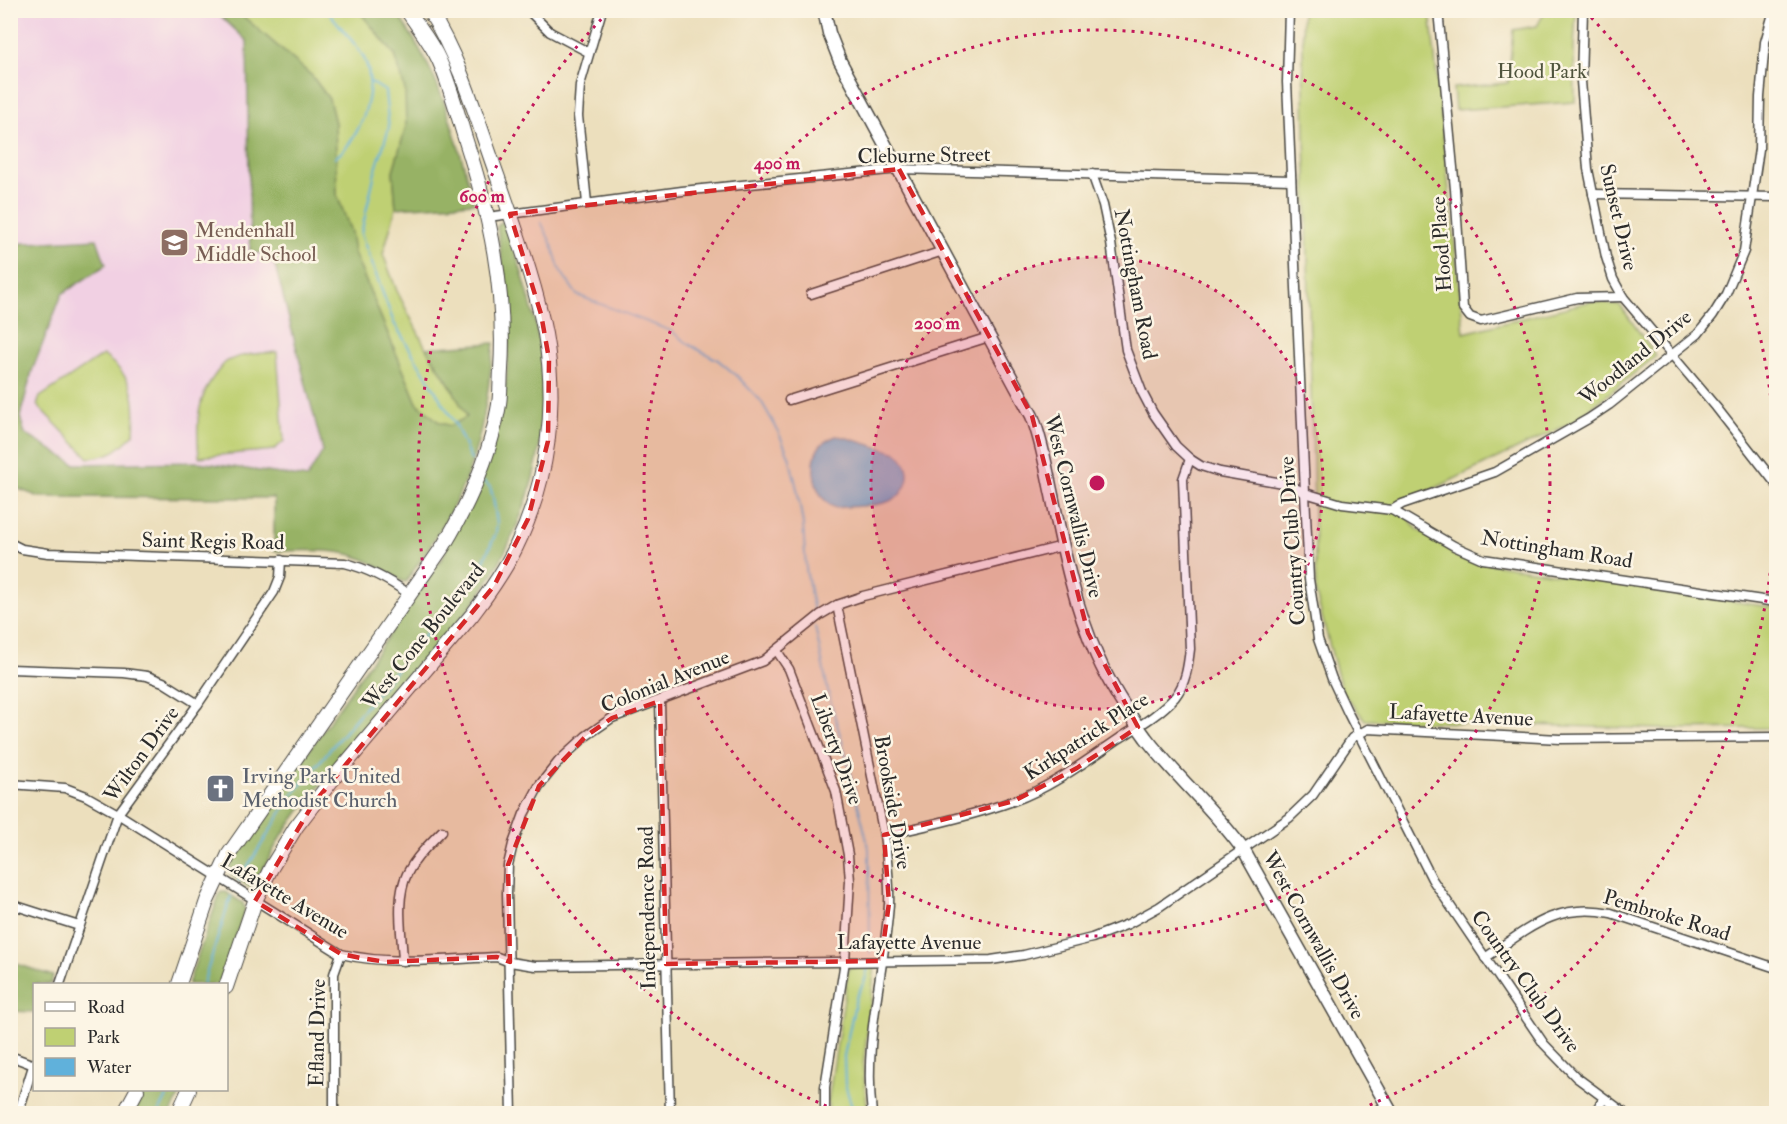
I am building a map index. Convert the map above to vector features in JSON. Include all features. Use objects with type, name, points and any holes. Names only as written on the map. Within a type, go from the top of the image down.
[{"type":"main road","name":"West Cone Boulevard","points":[[179,983],[217,877],[229,854],[444,544],[469,499],[487,451],[498,409],[502,305],[488,217],[463,129],[439,60],[407,10]]},
{"type":"main road","name":"West Cone Boulevard","points":[[227,983],[255,901],[282,848],[313,804],[494,586],[516,548],[528,519],[544,464],[550,420],[549,368],[541,314],[462,73],[446,37],[429,10]]},
{"type":"main road","points":[[124,1113],[136,1091]]},
{"type":"main road","points":[[178,1113],[188,1091]]},
{"type":"street","points":[[528,10],[550,32],[588,52]]},
{"type":"street","points":[[587,203],[578,116],[580,85],[602,10]]},
{"type":"street","name":"West Cornwallis Drive","points":[[824,10],[829,33],[840,61],[1037,428],[1063,546],[1081,613],[1097,656],[1114,689],[1147,739],[1222,821],[1244,851],[1389,1109]]},
{"type":"street","name":"Country Club Drive","points":[[1289,10],[1287,82],[1305,493],[1310,579],[1318,639],[1332,679],[1432,879],[1544,1044],[1576,1077],[1626,1113]]},
{"type":"street","name":"Hood Place","points":[[1438,10],[1455,189],[1463,308],[1470,317],[1481,321],[1577,298],[1623,297]]},
{"type":"street","name":"Sunset Drive","points":[[1583,10],[1582,92],[1585,145],[1606,257],[1613,279],[1623,297],[1727,421],[1776,484]]},
{"type":"street","name":"Woodland Drive","points":[[1392,510],[1402,504],[1495,472],[1520,459],[1602,410],[1698,334],[1726,294],[1744,251],[1759,149],[1765,42],[1774,10]]},
{"type":"street","name":"Cleburne Street","points":[[488,217],[587,203],[899,169],[1291,180]]},
{"type":"street","name":"Nottingham Road","points":[[1092,174],[1103,205],[1111,243],[1126,350],[1142,392],[1165,432],[1190,459],[1201,466],[1220,472],[1288,484],[1305,493],[1342,504],[1392,510],[1454,546],[1484,559],[1776,602]]},
{"type":"street","points":[[1593,194],[1776,197]]},
{"type":"street","points":[[811,294],[943,251]]},
{"type":"street","points":[[789,400],[989,337]]},
{"type":"street","name":"Kirkpatrick Place","points":[[884,835],[936,824],[1014,801],[1077,768],[1138,727],[1176,695],[1188,667],[1190,649],[1183,479],[1190,459]]},
{"type":"street","name":"Saint Regis Road","points":[[10,543],[22,549],[48,553],[345,562],[379,575],[409,594]]},
{"type":"street","name":"Colonial Avenue","points":[[512,1113],[508,865],[513,844],[525,814],[539,786],[559,762],[586,736],[612,718],[764,661],[820,615],[837,605],[862,596],[1063,546]]},
{"type":"street","name":"Wilton Drive","points":[[60,983],[118,814],[198,704],[274,592],[280,577],[281,560]]},
{"type":"street","name":"Brookside Drive","points":[[837,605],[884,835],[888,872],[889,903],[869,1054],[872,1113]]},
{"type":"street","name":"Liberty Drive","points":[[777,651],[789,669],[836,791],[848,855],[850,881],[845,961],[825,1088],[825,1113]]},
{"type":"street","points":[[10,669],[124,673],[147,676],[163,682],[198,704]]},
{"type":"street","name":"Independence Road","points":[[660,701],[670,1113]]},
{"type":"street","name":"Lafayette Avenue","points":[[10,784],[65,788],[86,796],[341,954],[386,962],[497,957],[510,962],[535,966],[991,960],[1044,951],[1092,938],[1128,924],[1159,908],[1289,818],[1313,795],[1352,738],[1368,729],[1560,739],[1776,737]]},
{"type":"street","points":[[403,961],[401,895],[407,874],[442,831]]},
{"type":"street","points":[[10,904],[80,926]]},
{"type":"street","name":"Pembroke Road","points":[[1485,958],[1532,926],[1555,914],[1595,910],[1611,913],[1776,968]]},
{"type":"street","name":"Efland Drive","points":[[334,1113],[334,974],[341,954]]},
{"type":"street","points":[[10,1056],[33,1064]]},
{"type":"street","points":[[18,1113],[33,1067]]},
{"type":"street","points":[[1593,1113],[1604,1099]]},
{"type":"street","points":[[1372,1113],[1389,1109]]},
{"type":"highlighted area","points":[[899,169],[1032,416],[1088,633],[1138,727],[1077,768],[1014,801],[884,835],[889,903],[881,961],[666,964],[660,701],[612,718],[586,736],[539,786],[508,865],[510,962],[497,957],[386,962],[341,954],[255,901],[313,804],[494,586],[528,519],[548,441],[549,359],[541,314],[510,214]]},
{"type":"shaded area","name":"Mendenhall Middle School","points":[[11,11],[215,11],[247,41],[250,252],[263,253],[275,265],[323,451],[307,478],[199,462],[75,464],[25,433],[20,417],[32,371],[62,294],[97,239],[11,244]]},
{"type":"green space","name":"Hood Park","points":[[1546,10],[1576,11],[1575,102],[1455,110],[1453,88],[1508,83],[1513,30],[1537,26]]},
{"type":"green space","points":[[215,11],[237,11],[312,76],[329,99],[335,123],[337,195],[351,232],[354,253],[417,403],[439,422],[450,426],[467,417],[452,388],[426,348],[494,343],[482,423],[472,462],[446,520],[406,582],[370,562],[348,554],[274,551],[274,498],[39,497],[11,486],[11,244],[97,239],[106,265],[62,294],[32,371],[20,417],[25,434],[75,464],[199,462],[307,478],[323,451],[275,265],[263,253],[250,253],[247,41]]},
{"type":"green space","points":[[237,11],[359,11],[395,55],[406,90],[406,127],[393,171],[396,208],[383,254],[397,291],[426,348],[452,388],[467,417],[450,426],[439,422],[417,403],[354,253],[351,232],[337,195],[335,123],[329,99],[312,76]]},
{"type":"green space","points":[[359,11],[395,11],[411,34],[435,79],[453,127],[474,203],[396,208],[393,171],[406,127],[405,90],[395,55]]},
{"type":"green space","points":[[1302,11],[1430,11],[1464,333],[1592,301],[1620,305],[1656,356],[1573,422],[1398,506],[1418,530],[1479,562],[1776,608],[1776,728],[1660,729],[1365,720],[1342,692],[1316,594]]},
{"type":"green space","points":[[501,222],[506,222],[531,305],[539,345],[543,385],[542,423],[537,461],[527,498],[513,534],[495,570],[473,604],[307,801],[280,838],[254,886],[249,887],[231,875],[230,868],[233,860],[443,557],[506,384],[509,342],[508,300],[497,227]]},
{"type":"green space","points":[[277,352],[284,441],[274,450],[199,457],[198,423],[201,402],[217,372],[226,362],[238,357]]},
{"type":"green space","points":[[103,355],[122,372],[131,389],[134,399],[134,434],[114,451],[104,456],[89,458],[37,405],[40,397]]},
{"type":"green space","points":[[220,892],[226,892],[243,903],[245,910],[220,983],[188,983]]},
{"type":"green space","points":[[11,962],[53,976],[51,983],[33,983],[33,1012],[11,1011]]},
{"type":"green space","points":[[875,966],[863,1067],[868,1113],[829,1114],[828,1102],[849,967]]},
{"type":"green space","points":[[145,1091],[182,1091],[171,1113],[134,1114]]},
{"type":"water","points":[[836,436],[900,455],[907,467],[908,477],[898,496],[890,501],[868,506],[836,508],[829,504],[818,490],[814,462],[820,446]]},
{"type":"waterway","points":[[327,10],[364,58],[369,84],[368,98],[360,126],[353,138],[335,158]]},
{"type":"waterway","points":[[369,81],[385,91],[389,128],[375,172],[361,234],[394,323],[455,423],[471,460]]},
{"type":"waterway","points":[[541,222],[560,270],[577,295],[671,331],[690,345],[718,360],[761,401],[789,456],[803,524],[806,569],[814,612]]},
{"type":"waterway","points":[[238,882],[293,794],[456,601],[481,567],[496,533],[497,523],[490,487],[484,482]]},
{"type":"waterway","points":[[815,626],[829,696],[869,849],[870,954]]},
{"type":"waterway","points":[[203,983],[231,896]]},
{"type":"waterway","points":[[854,1114],[845,1084],[844,1056],[856,998],[865,980],[868,967]]},
{"type":"waterway","points":[[158,1114],[170,1091]]},
{"type":"place","name":"Mendenhall Middle School","points":[[174,242]]},
{"type":"place","name":"Irving Park United Methodist Church","points":[[221,788]]}]
